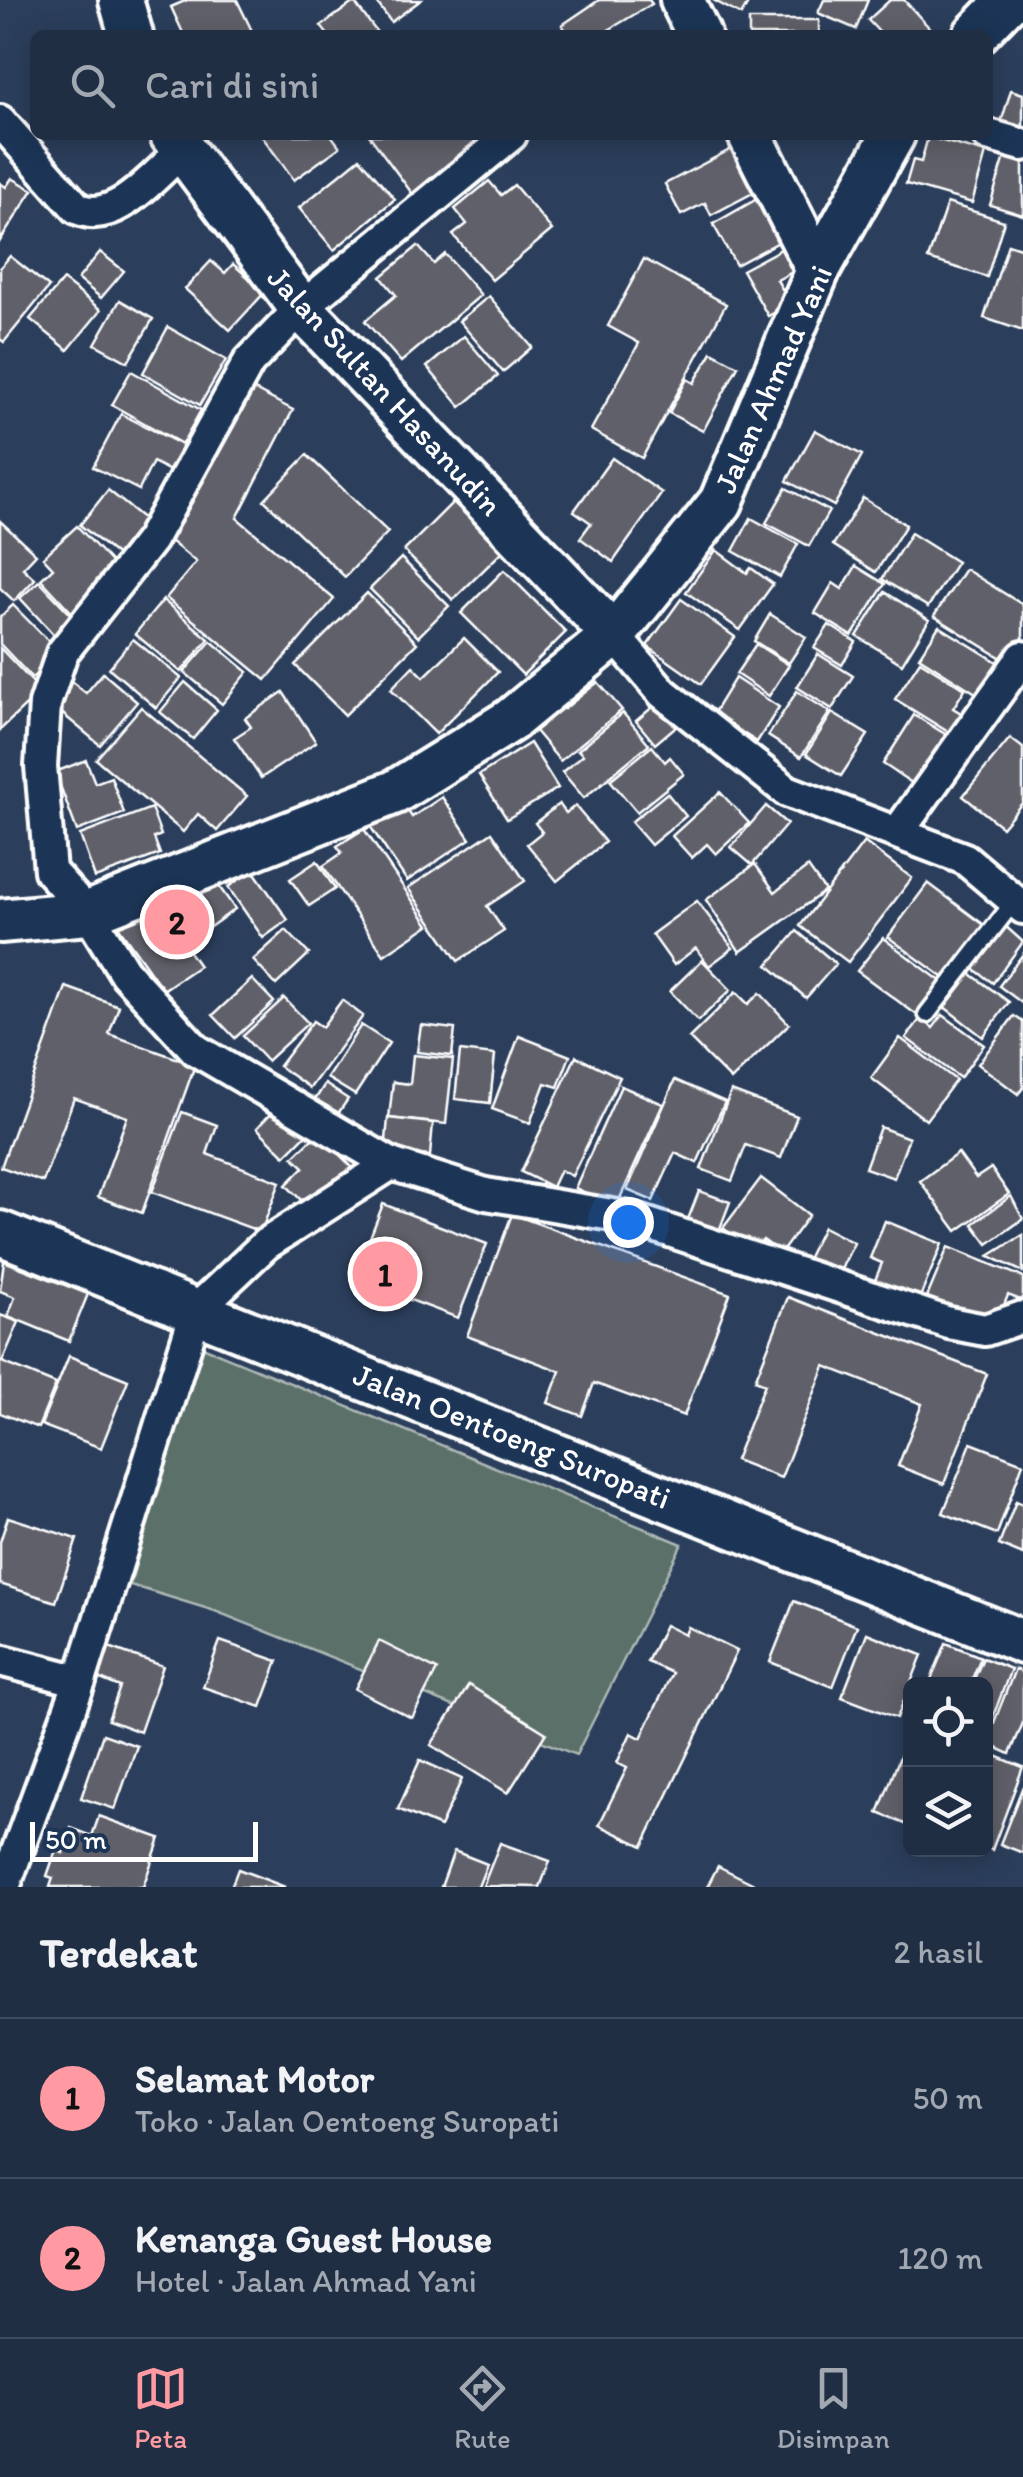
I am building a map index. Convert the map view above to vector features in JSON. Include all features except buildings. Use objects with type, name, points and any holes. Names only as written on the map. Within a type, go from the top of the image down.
[{"type":"street","points":[[121,0],[130,30]]},
{"type":"street","points":[[682,0],[697,30]]},
{"type":"street","points":[[980,30],[1009,0]]},
{"type":"street","points":[[0,121],[77,208],[88,214],[113,209],[176,144]]},
{"type":"street","points":[[993,137],[1023,146]]},
{"type":"street","points":[[505,140],[301,308],[249,362],[151,540],[62,653],[45,704],[41,766],[50,872],[88,913],[125,972],[196,1050],[391,1164],[486,1194],[630,1218],[949,1323],[984,1330],[1023,1317]]},
{"type":"street","points":[[753,140],[818,270]]},
{"type":"street","name":"Jalan Ahmad Yani","points":[[0,921],[88,913],[395,792],[511,720],[614,635],[721,502],[818,270],[890,140]]},
{"type":"street","name":"Jalan Sultan Hasanudin","points":[[176,144],[301,308],[614,635]]},
{"type":"street","points":[[614,635],[662,694],[787,790],[965,859],[1019,904]]},
{"type":"street","points":[[898,832],[1023,658]]},
{"type":"street","points":[[4,1887],[80,1682],[197,1309],[266,1244],[391,1164]]},
{"type":"street","name":"Jalan Oentoeng Suropati","points":[[0,1233],[1023,1642]]},
{"type":"street","points":[[0,1660],[80,1682]]},
{"type":"lane","points":[[927,1014],[1019,904]]},
{"type":"green space","points":[[200,1346],[682,1544],[576,1755],[215,1611],[130,1585]]},
{"type":"place","name":"Kenanga Guest House","points":[[177,922]]},
{"type":"place","name":"Selamat Motor","points":[[385,1274]]}]
